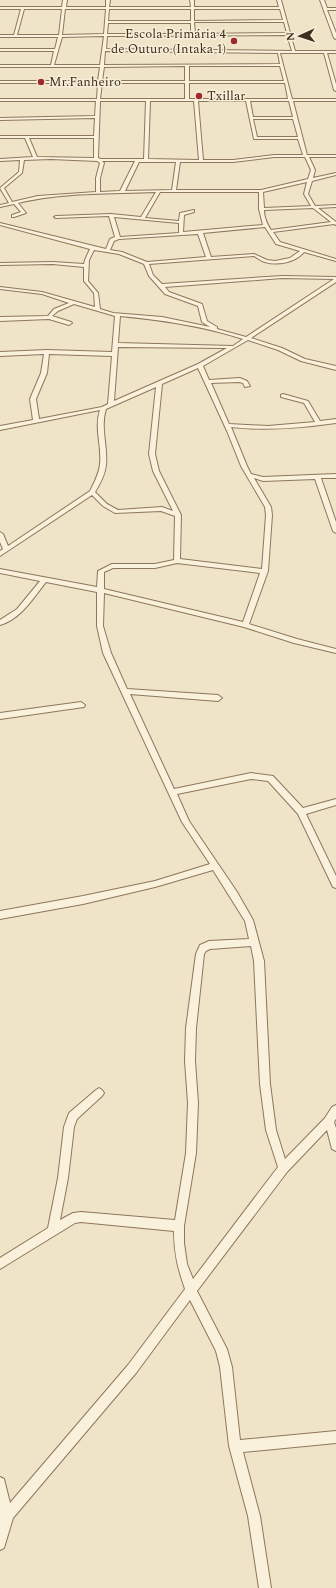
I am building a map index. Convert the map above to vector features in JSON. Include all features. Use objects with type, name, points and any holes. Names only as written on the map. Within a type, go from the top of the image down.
[{"type":"street","points":[[52,66],[55,50],[60,36],[65,0]]},
{"type":"street","points":[[101,160],[96,158],[95,138],[108,0]]},
{"type":"street","points":[[150,0],[150,8]]},
{"type":"street","points":[[192,0],[193,35]]},
{"type":"street","points":[[279,0],[294,52]]},
{"type":"street","points":[[322,0],[336,37]]},
{"type":"street","points":[[0,8],[281,8]]},
{"type":"street","points":[[15,36],[23,8]]},
{"type":"street","points":[[325,9],[336,9]]},
{"type":"street","points":[[107,22],[285,21]]},
{"type":"street","points":[[330,22],[336,22]]},
{"type":"street","points":[[0,36],[289,34]]},
{"type":"street","points":[[281,53],[292,45]]},
{"type":"street","points":[[0,50],[55,50]]},
{"type":"street","points":[[103,50],[281,53],[336,52]]},
{"type":"street","points":[[325,52],[335,82],[336,90]]},
{"type":"street","points":[[281,53],[282,65],[300,138],[305,155],[312,166],[311,179],[306,194],[314,206],[335,224]]},
{"type":"street","points":[[0,71],[1,66],[282,65]]},
{"type":"street","points":[[187,66],[187,99]]},
{"type":"street","points":[[330,68],[336,68]]},
{"type":"street","points":[[0,82],[286,82]]},
{"type":"street","points":[[196,99],[201,161]]},
{"type":"street","points":[[0,100],[336,100]]},
{"type":"street","points":[[146,160],[148,100]]},
{"type":"street","points":[[248,100],[255,138],[300,138]]},
{"type":"street","points":[[0,118],[96,117]]},
{"type":"street","points":[[251,118],[295,118]]},
{"type":"street","points":[[0,137],[95,138]]},
{"type":"street","points":[[27,137],[36,159]]},
{"type":"street","points":[[0,160],[201,161],[246,160],[305,155],[336,156]]},
{"type":"street","points":[[14,216],[24,213],[13,203],[2,188],[21,172],[22,160]]},
{"type":"street","points":[[98,192],[98,178],[102,163],[101,160]]},
{"type":"street","points":[[122,192],[137,160]]},
{"type":"street","points":[[174,191],[178,161]]},
{"type":"street","points":[[0,206],[44,196],[98,192],[159,190],[261,192],[336,174]]},
{"type":"street","points":[[143,218],[159,190]]},
{"type":"street","points":[[261,192],[261,209],[266,226],[278,243],[336,260]]},
{"type":"street","points":[[261,209],[336,206]]},
{"type":"street","points":[[181,234],[182,214],[192,210]]},
{"type":"street","points":[[111,215],[118,238]]},
{"type":"street","points":[[56,217],[111,215],[181,222]]},
{"type":"street","points":[[270,230],[335,224]]},
{"type":"street","points":[[1,226],[120,253],[146,263],[254,255],[266,261],[282,260],[297,258],[303,251]]},
{"type":"street","points":[[107,251],[112,240],[118,238],[266,226]]},
{"type":"street","points":[[200,232],[208,258]]},
{"type":"street","points":[[93,248],[86,266],[86,280],[96,293],[98,310]]},
{"type":"street","points":[[0,264],[52,263],[86,266]]},
{"type":"street","points":[[146,263],[151,275],[173,296],[200,305],[205,322],[218,331]]},
{"type":"street","points":[[161,286],[282,277],[336,279]]},
{"type":"street","points":[[0,428],[107,407],[200,365],[234,347],[336,279]]},
{"type":"street","points":[[0,288],[42,293],[118,315],[162,319],[230,333],[280,349],[304,360],[336,368]]},
{"type":"street","points":[[48,317],[56,310],[75,302]]},
{"type":"street","points":[[0,554],[47,524],[92,492],[99,481],[102,468],[103,448],[99,423],[107,407],[118,315]]},
{"type":"street","points":[[0,319],[48,317],[69,323]]},
{"type":"street","points":[[197,327],[205,322]]},
{"type":"street","points":[[230,333],[256,333]]},
{"type":"street","points":[[115,345],[234,347]]},
{"type":"street","points":[[0,354],[47,352],[114,354]]},
{"type":"street","points":[[36,420],[33,399],[44,373],[47,352]]},
{"type":"street","points":[[200,365],[229,428],[244,466],[268,507],[269,515],[265,571],[245,625]]},
{"type":"street","points":[[207,382],[240,380],[244,381],[247,386]]},
{"type":"street","points":[[159,383],[152,454],[156,471],[178,515],[178,561]]},
{"type":"street","points":[[283,396],[306,402],[318,423]]},
{"type":"street","points":[[229,428],[240,426],[292,426],[336,421]]},
{"type":"street","points":[[250,475],[263,479],[318,478],[336,476]]},
{"type":"street","points":[[318,478],[336,531]]},
{"type":"street","points":[[256,486],[263,479]]},
{"type":"street","points":[[92,492],[105,505],[117,512],[162,509],[173,504]]},
{"type":"street","points":[[162,509],[178,515]]},
{"type":"street","points":[[0,534],[6,549]]},
{"type":"street","points":[[265,571],[178,561],[155,566],[112,566],[105,568],[101,571],[100,626],[106,653],[186,822],[248,920],[259,961],[265,1084],[271,1130],[284,1168]]},
{"type":"street","points":[[0,571],[100,590],[245,625],[296,641],[336,651]]},
{"type":"street","points":[[0,623],[8,620],[22,608],[44,580]]},
{"type":"street","points":[[125,691],[218,698]]},
{"type":"street","points":[[0,716],[81,705]]},
{"type":"street","points":[[172,792],[251,776],[270,778],[275,781],[301,812],[336,885]]},
{"type":"street","points":[[301,812],[336,802]]},
{"type":"street","points":[[0,915],[83,900],[155,884],[215,866]]},
{"type":"street","points":[[255,942],[210,945],[203,948],[200,954],[191,1028],[190,1062],[193,1103],[191,1154],[179,1226],[179,1243],[182,1264],[191,1290],[221,1349],[226,1367],[235,1446],[254,1516],[265,1588]]},
{"type":"street","points":[[53,1230],[63,1178],[69,1127],[74,1116],[81,1108],[99,1093]]},
{"type":"street","points":[[4,1520],[132,1370],[284,1168],[329,1121],[336,1110]]},
{"type":"street","points":[[329,1121],[336,1146]]},
{"type":"street","points":[[0,1264],[53,1230],[74,1218],[81,1216],[179,1226]]},
{"type":"street","points":[[235,1446],[259,1446],[306,1438],[336,1437]]},
{"type":"street","points":[[0,1483],[4,1520],[0,1544]]},
{"type":"place","name":"Escola Primária 4 de Outuro (Intaka 1)","points":[[234,41]]},
{"type":"place","name":"Mr.Fanheiro","points":[[41,82]]},
{"type":"place","name":"Txillar","points":[[199,96]]}]
